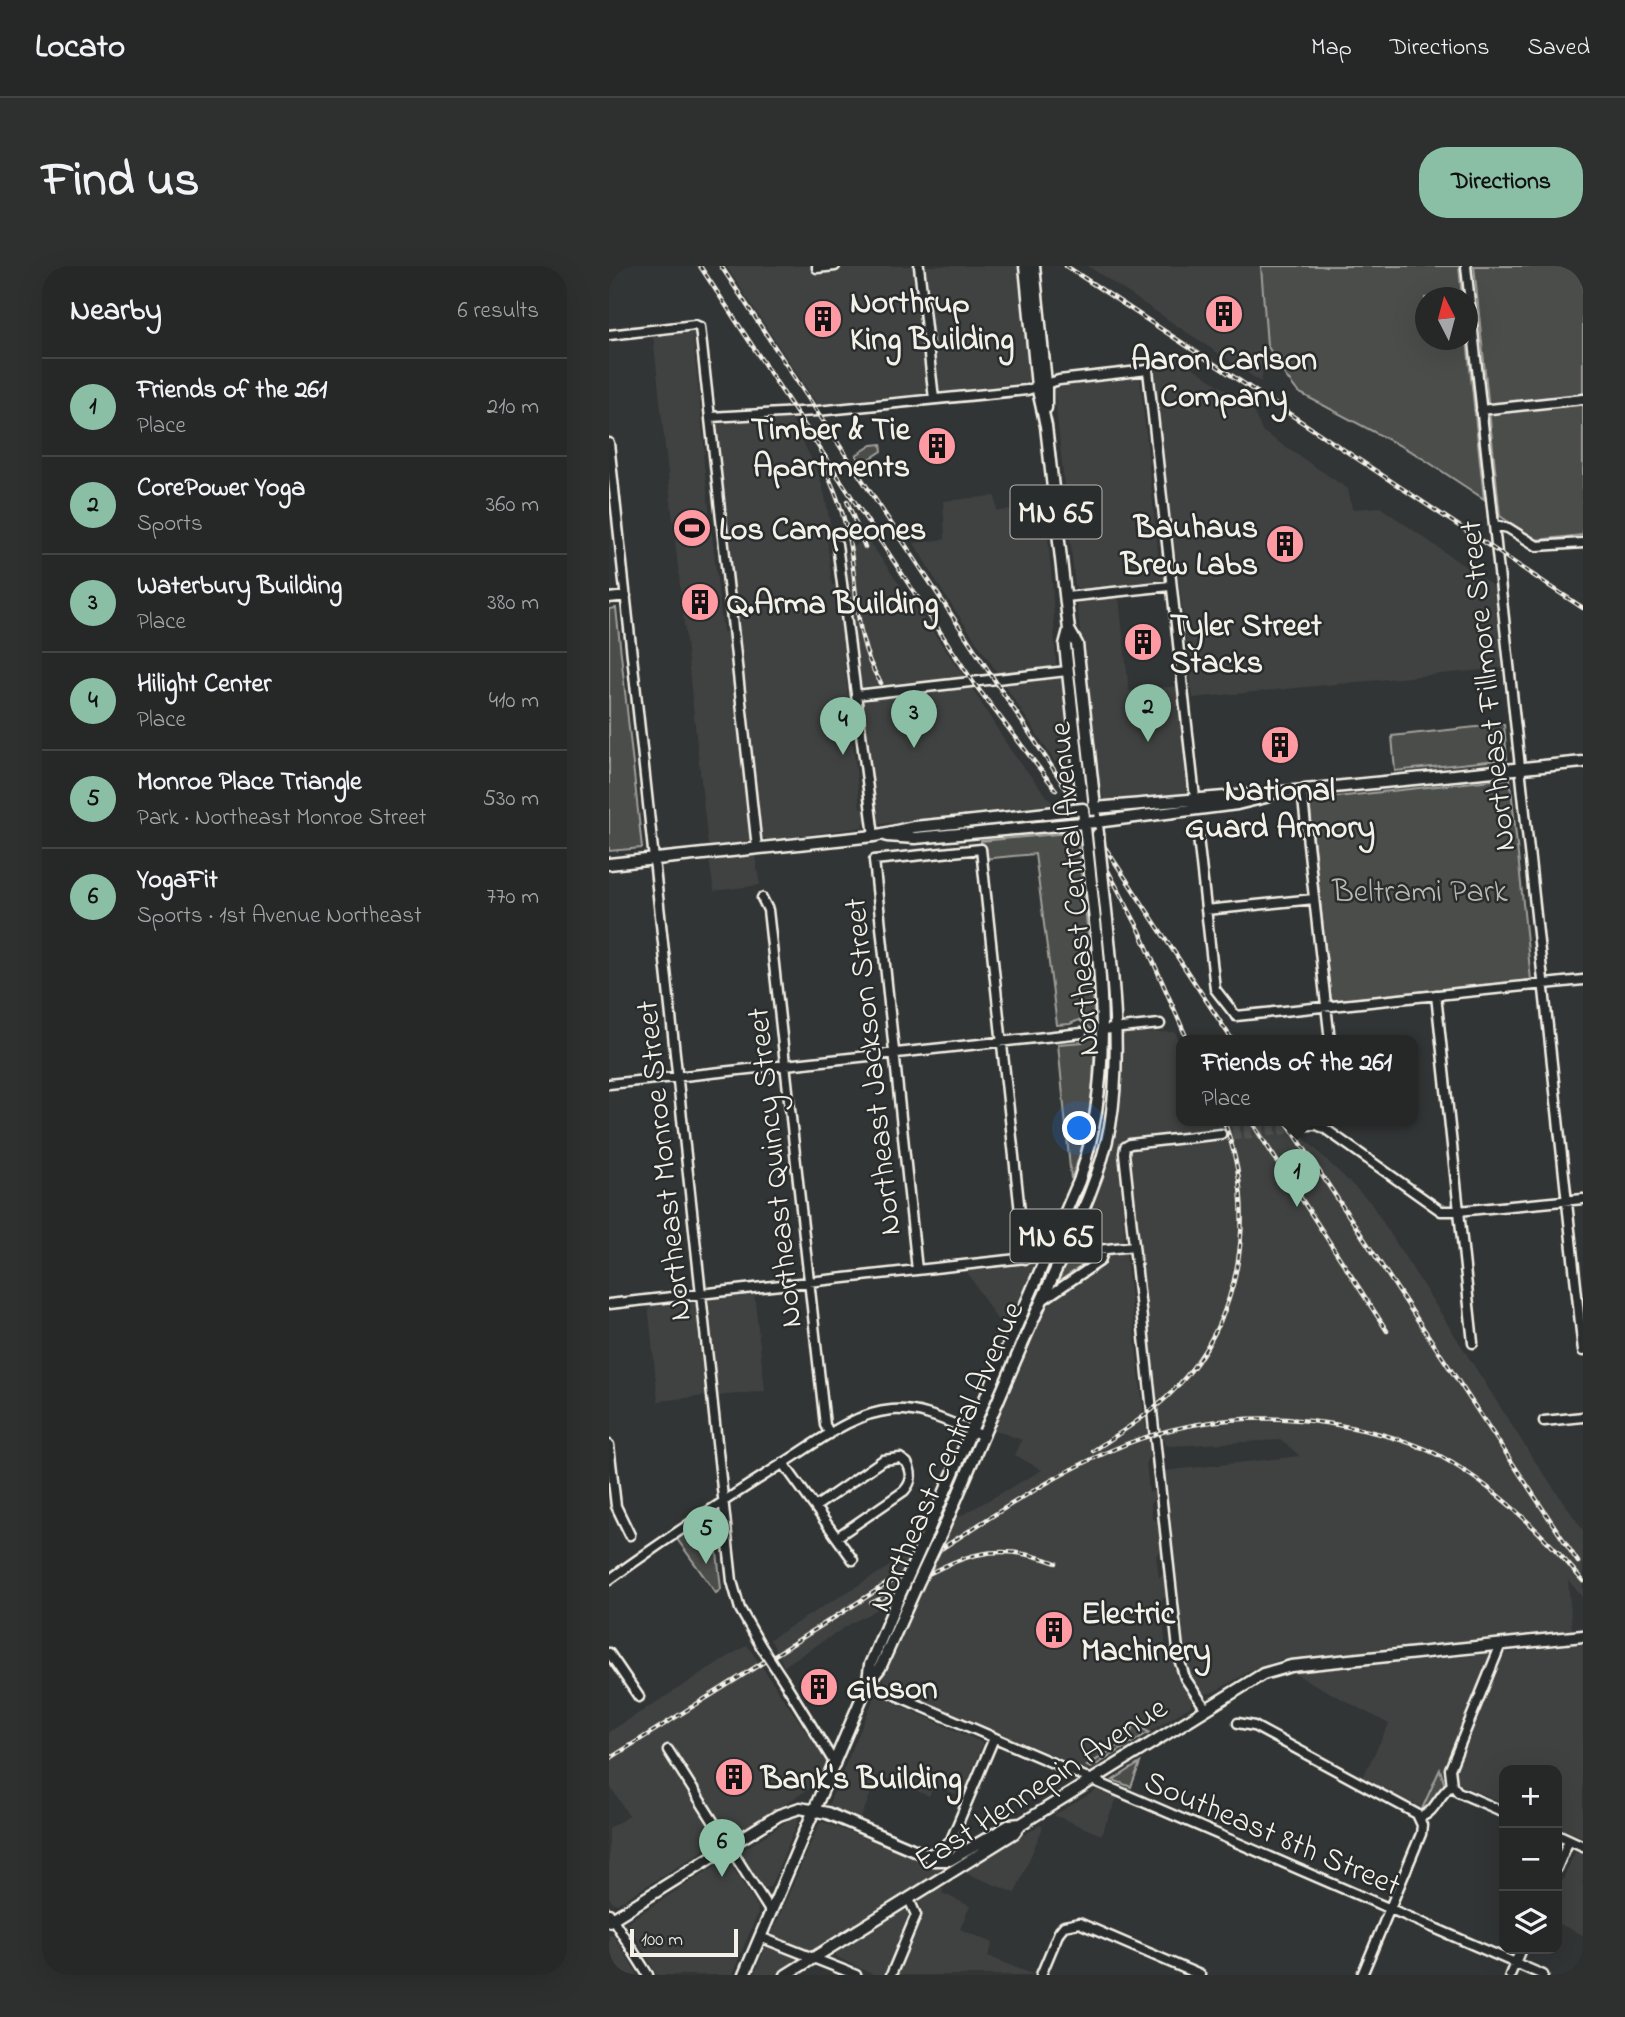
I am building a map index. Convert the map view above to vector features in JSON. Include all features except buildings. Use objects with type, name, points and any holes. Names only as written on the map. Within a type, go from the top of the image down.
[{"type":"main road","name":"Northeast Central Avenue","points":[[1025,266],[1042,384]]},
{"type":"main road","name":"Northeast Central Avenue","points":[[744,1975],[835,1764],[868,1683],[870,1665],[899,1596],[1079,1181],[1091,1142],[1101,1086],[1100,970],[1067,671],[1065,645],[1069,630],[1046,426],[1034,266]]},
{"type":"main road","name":"Northeast Central Avenue","points":[[868,1683],[880,1668],[984,1436],[1097,1172],[1110,1128],[1115,1084],[1112,969],[1077,644],[1069,630]]},
{"type":"main road","points":[[609,864],[874,836],[914,827],[1083,809],[1298,791],[1583,762]]},
{"type":"main road","points":[[874,836],[915,838],[1097,822],[1237,804],[1298,791]]},
{"type":"main road","points":[[1081,1211],[1078,1237],[1088,1247],[1100,1250]]},
{"type":"main road","name":"East Hennepin Avenue","points":[[786,1975],[1014,1833],[1021,1824],[1263,1674],[1291,1666],[1583,1636]]},
{"type":"main road","points":[[610,1918],[779,1815],[800,1808],[827,1813],[934,1860],[950,1860],[1010,1825],[1021,1824]]},
{"type":"street","points":[[817,267],[835,266]]},
{"type":"street","points":[[919,266],[934,399]]},
{"type":"street","name":"Northeast Fillmore Street","points":[[1466,266],[1583,1351]]},
{"type":"street","points":[[609,335],[695,325],[701,327],[757,848]]},
{"type":"street","points":[[711,417],[817,411],[1027,390],[1042,384],[1148,370],[1195,798]]},
{"type":"street","points":[[1482,410],[1583,399]]},
{"type":"street","name":"Northeast Monroe Street","points":[[609,443],[732,1581],[740,1609],[835,1764]]},
{"type":"street","points":[[1494,524],[1508,528],[1537,547],[1583,543]]},
{"type":"street","points":[[837,544],[874,836]]},
{"type":"street","points":[[1066,597],[1170,586]]},
{"type":"street","points":[[609,598],[626,596]]},
{"type":"street","points":[[856,695],[1067,671]]},
{"type":"street","points":[[1298,791],[1314,899],[1329,1035]]},
{"type":"street","points":[[1197,828],[1215,989],[1236,1016],[1583,980]]},
{"type":"street","name":"Northeast Jackson Street","points":[[917,1270],[874,860],[981,849],[1002,1042]]},
{"type":"street","name":"Northeast Quincy Street","points":[[762,898],[768,910],[825,1425],[830,1434]]},
{"type":"street","points":[[1206,910],[1314,899]]},
{"type":"street","points":[[1436,995],[1473,1343]]},
{"type":"street","points":[[1102,1030],[1160,1024]]},
{"type":"street","points":[[609,1084],[1082,1033]]},
{"type":"street","points":[[1002,1042],[1025,1259]]},
{"type":"street","points":[[1327,1126],[1434,1208],[1449,1212],[1583,1199]]},
{"type":"street","points":[[1206,1709],[1185,1678],[1179,1659],[1124,1153],[1125,1147],[1130,1144],[1221,1134]]},
{"type":"street","points":[[609,1304],[1134,1246]]},
{"type":"street","points":[[1041,1301],[1100,1261],[1100,1250]]},
{"type":"street","points":[[609,1580],[723,1501],[830,1434],[868,1415],[902,1410],[926,1413],[984,1436]]},
{"type":"street","points":[[1544,1421],[1583,1417]]},
{"type":"street","points":[[609,1445],[616,1507],[630,1535]]},
{"type":"street","points":[[814,1507],[883,1460],[900,1458],[907,1463],[912,1478],[904,1491],[837,1537]]},
{"type":"street","points":[[783,1463],[853,1560]]},
{"type":"street","points":[[1499,1810],[1458,1792],[1452,1785],[1450,1769],[1501,1644]]},
{"type":"street","points":[[609,1653],[639,1697]]},
{"type":"street","name":"Southeast 8th Street","points":[[868,1683],[1543,1975]]},
{"type":"street","points":[[1238,1723],[1254,1726],[1411,1810],[1419,1818],[1422,1825],[1421,1834],[1362,1975]]},
{"type":"street","points":[[926,1855],[940,1850],[951,1840],[994,1738]]},
{"type":"street","points":[[668,1750],[770,1911]]},
{"type":"street","points":[[1419,1818],[1433,1810],[1441,1794],[1452,1785]]},
{"type":"street","points":[[1562,1836],[1583,1846]]},
{"type":"street","points":[[1562,1856],[1569,1840]]},
{"type":"street","points":[[891,1975],[916,1915],[909,1899]]},
{"type":"street","points":[[610,1918],[648,1975]]},
{"type":"street","points":[[1041,1975],[1059,1932],[1064,1926],[1079,1923],[1195,1974]]},
{"type":"street","points":[[760,1937],[856,1975]]},
{"type":"street","points":[[1510,1975],[1519,1954]]},
{"type":"shaded area","points":[[726,266],[1018,266],[1030,378],[1026,383],[817,404]]},
{"type":"shaded area","points":[[1088,266],[1261,266],[1267,345],[1261,382]]},
{"type":"shaded area","points":[[692,331],[696,335],[693,337],[705,453],[703,455],[723,632],[728,632],[750,838],[746,842],[708,846],[653,335]]},
{"type":"shaded area","points":[[1173,354],[1252,408],[1262,431],[1348,489],[1352,509],[1380,507],[1493,586],[1502,668],[1193,698],[1152,357]]},
{"type":"shaded area","points":[[1140,377],[1160,571],[1164,577],[1161,580],[1079,589],[1075,586],[1054,389],[1057,386]]},
{"type":"shaded area","points":[[791,418],[818,472],[833,537],[827,538],[832,585],[838,585],[846,640],[842,641],[860,808],[866,808],[867,812],[863,827],[767,840],[760,836],[716,424]]},
{"type":"shaded area","points":[[995,496],[997,511],[1045,507],[1056,666],[997,672],[942,591],[914,543],[945,539],[943,501]]},
{"type":"shaded area","points":[[866,537],[964,676],[861,687],[858,682],[843,556]]},
{"type":"shaded area","points":[[1119,597],[1129,691],[1178,686],[1187,790],[1182,794],[1112,801],[1105,799],[1098,789],[1077,604],[1081,601]]},
{"type":"shaded area","points":[[1059,678],[1064,682],[1072,760],[1055,762],[1004,684]]},
{"type":"shaded area","points":[[971,687],[1011,751],[1053,804],[965,814],[965,817],[880,824],[875,819],[864,699]]},
{"type":"shaded area","points":[[755,855],[760,885],[714,891],[709,860]]},
{"type":"shaded area","points":[[1175,1032],[1176,1126],[1296,1126],[1306,1140],[1370,1202],[1532,1457],[1583,1530],[1583,1598],[1568,1580],[1572,1630],[1282,1659],[1250,1671],[1214,1692],[1204,1694],[1198,1690],[1186,1671],[1163,1471],[1300,1456],[1281,1440],[1165,1445],[1157,1401],[1129,1152],[1131,1149],[1222,1138],[1219,1127],[1126,1138],[1121,1141],[1117,1150],[1125,1236],[1122,1242],[1086,1242],[1080,1226],[1103,1166],[1119,1038],[1123,1033]]},
{"type":"shaded area","points":[[1109,1255],[1126,1255],[1143,1409],[1151,1454],[1146,1461],[1149,1493],[1154,1490],[1156,1496],[1151,1503],[1152,1518],[1158,1522],[1161,1549],[1156,1556],[1159,1578],[1165,1575],[1167,1595],[1161,1602],[1166,1650],[1171,1646],[1175,1670],[1192,1700],[1191,1706],[1088,1770],[884,1683],[882,1676],[924,1582],[957,1518],[1042,1470],[1015,1455],[1022,1440],[992,1429],[1042,1305],[1105,1263]]},
{"type":"shaded area","points":[[1028,1261],[1037,1264],[1037,1269],[1012,1328],[1001,1326],[966,1270]]},
{"type":"shaded area","points":[[754,1292],[765,1391],[718,1396],[709,1302],[712,1297]]},
{"type":"shaded area","points":[[689,1300],[695,1304],[705,1396],[658,1401],[648,1304]]},
{"type":"shaded area","points":[[908,1555],[887,1604],[784,1666],[770,1639]]},
{"type":"shaded area","points":[[1583,1643],[1583,1837],[1562,1828],[1562,1765],[1499,1765],[1499,1801],[1459,1784],[1454,1772],[1505,1653]]},
{"type":"shaded area","points":[[747,1645],[826,1761],[817,1784],[727,1840],[670,1745],[664,1744],[662,1746],[715,1839],[714,1844],[617,1904],[612,1902],[609,1897],[609,1828],[629,1816],[609,1784],[609,1732]]},
{"type":"shaded area","points":[[1485,1654],[1490,1658],[1442,1771],[1445,1786],[1424,1811],[1363,1777],[1389,1724],[1293,1673]]},
{"type":"shaded area","points":[[880,1696],[983,1743],[962,1797],[934,1785],[929,1796],[878,1775],[861,1818],[831,1808],[830,1801],[874,1698]]},
{"type":"shaded area","points":[[1097,1790],[1117,1798],[1101,1835],[1054,1815]]},
{"type":"shaded area","points":[[795,1816],[798,1817],[798,1822],[770,1887],[762,1888],[741,1851]]},
{"type":"shaded area","points":[[823,1822],[939,1867],[939,1873],[809,1952],[774,1938],[772,1933],[819,1824]]},
{"type":"shaded area","points":[[1040,1825],[1043,1827],[1015,1893],[963,1872]]},
{"type":"shaded area","points":[[1575,1851],[1583,1854],[1583,1935],[1562,1925],[1562,1882]]},
{"type":"shaded area","points":[[728,1860],[757,1906],[758,1913],[732,1975],[657,1975],[627,1922]]},
{"type":"shaded area","points":[[939,1887],[944,1889],[942,1893],[970,1906],[960,1929],[993,1943],[988,1956],[1034,1975],[898,1975],[920,1920],[922,1912],[919,1900]]},
{"type":"shaded area","points":[[902,1911],[907,1911],[908,1914],[895,1952],[883,1975],[874,1975],[837,1957],[835,1953],[838,1950]]},
{"type":"shaded area","points":[[609,1934],[613,1935],[638,1975],[609,1975]]},
{"type":"shaded area","points":[[766,1946],[802,1958],[802,1962],[780,1975],[754,1975]]},
{"type":"green space","points":[[1261,266],[1459,266],[1461,287],[1415,287],[1415,350],[1468,350],[1484,499],[1416,454],[1298,392],[1267,345]]},
{"type":"green space","points":[[1474,266],[1583,266],[1583,535],[1536,540],[1500,516]]},
{"type":"green space","points":[[881,444],[882,451],[862,464],[856,455],[872,445]]},
{"type":"green space","points":[[616,608],[642,848],[609,851],[609,609]]},
{"type":"green space","points":[[1504,724],[1507,759],[1395,771],[1392,736]]},
{"type":"green space","name":"Beltrami Park","points":[[1510,778],[1531,980],[1331,1001],[1309,800]]},
{"type":"green space","points":[[1068,833],[1078,847],[1094,1015],[1091,1101],[1084,1142],[1071,1179],[1058,1044],[1083,1042],[1090,1037],[1091,1029],[1079,1020],[1057,1025],[1035,854],[983,859],[981,841]]},
{"type":"green space","points":[[1092,1259],[1055,1284],[1065,1263]]},
{"type":"green space","points":[[706,1516],[714,1524],[721,1589],[716,1593],[677,1539],[678,1535]]},
{"type":"green space","points":[[1134,1725],[1149,1732],[1091,1768],[1087,1766],[1127,1740]]},
{"type":"green space","points":[[1140,1763],[1131,1787],[1113,1780]]},
{"type":"green space","points":[[1440,1769],[1445,1786],[1431,1809],[1424,1811],[1422,1809]]},
{"type":"tunnel","points":[[1221,1134],[1228,1130],[1266,1126]]},
{"type":"tunnel","points":[[1221,1134],[1227,1137],[1296,1129],[1299,1126]]},
{"type":"railway","points":[[700,266],[973,682],[1056,790]]},
{"type":"railway","points":[[721,266],[1229,1035]]},
{"type":"railway","points":[[1066,266],[1583,608]]},
{"type":"railway","points":[[823,465],[837,497],[847,531],[866,653],[881,683]]},
{"type":"railway","points":[[847,501],[865,547]]},
{"type":"railway","points":[[1106,867],[1139,929],[1185,1035]]},
{"type":"railway","points":[[1093,1451],[1165,1399],[1197,1362],[1216,1331],[1229,1298],[1238,1263],[1241,1228],[1240,1192],[1225,1126]]},
{"type":"railway","points":[[1254,1126],[1387,1331]]},
{"type":"railway","points":[[1289,1126],[1578,1562]]},
{"type":"railway","points":[[609,1759],[1058,1477],[1141,1439],[1201,1424],[1231,1420],[1293,1419],[1354,1428],[1420,1447],[1461,1468],[1499,1496],[1535,1528],[1583,1581]]},
{"type":"railway","points":[[871,1603],[959,1560],[980,1554],[1003,1552],[1028,1555],[1056,1563]]},
{"type":"place","name":"Aaron Carlson Company","points":[[1224,314]]},
{"type":"place","name":"Northrup King Building","points":[[823,319]]},
{"type":"place","name":"Timber & Tie Apartments","points":[[937,446]]},
{"type":"place","name":"Los Campeones","points":[[692,528]]},
{"type":"place","name":"Bauhaus Brew Labs","points":[[1285,544]]},
{"type":"place","name":"Q.Arma Building","points":[[700,602]]},
{"type":"place","name":"Tyler Street Stacks","points":[[1143,642]]},
{"type":"place","name":"CorePower Yoga","points":[[1148,742]]},
{"type":"place","name":"National Guard Armory","points":[[1280,745]]},
{"type":"place","name":"Waterbury Building","points":[[914,748]]},
{"type":"place","name":"Hilight Center","points":[[843,755]]},
{"type":"place","name":"Friends of the 261","points":[[1297,1207]]},
{"type":"place","name":"Monroe Place Triangle","points":[[706,1564]]},
{"type":"place","name":"Electric Machinery","points":[[1054,1630]]},
{"type":"place","name":"Gibson","points":[[819,1687]]},
{"type":"place","name":"Bank's Building","points":[[734,1777]]},
{"type":"place","name":"YogaFit","points":[[722,1877]]}]
